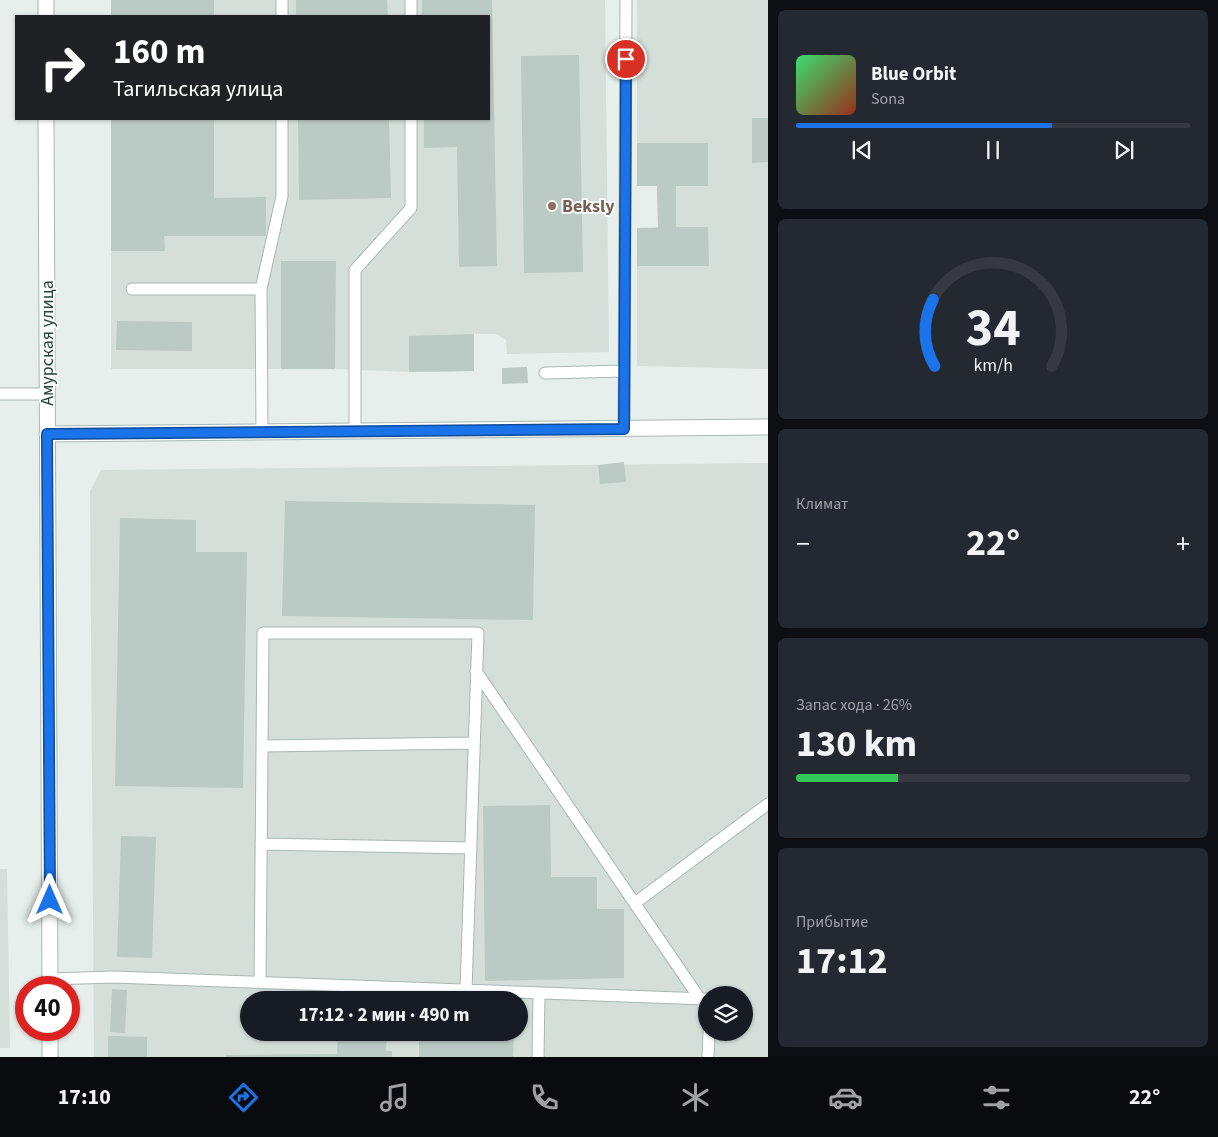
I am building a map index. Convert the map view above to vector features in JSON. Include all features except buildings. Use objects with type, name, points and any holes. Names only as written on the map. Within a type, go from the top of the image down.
[{"type":"street","points":[[46,0],[46,15]]},
{"type":"street","name":"Амурская улица","points":[[46,120],[50,976]]},
{"type":"street","points":[[47,434],[768,427]]},
{"type":"street","points":[[50,1041],[50,1057]]},
{"type":"lane","points":[[282,0],[282,15]]},
{"type":"lane","points":[[411,0],[411,15]]},
{"type":"lane","points":[[624,429],[626,0]]},
{"type":"lane","points":[[262,433],[261,289],[282,196],[282,120]]},
{"type":"lane","points":[[355,432],[355,270],[410,208],[410,120]]},
{"type":"lane","points":[[132,289],[261,289]]},
{"type":"lane","points":[[545,372],[624,371]]},
{"type":"lane","points":[[0,394],[47,394]]},
{"type":"lane","points":[[260,982],[263,633],[478,633],[466,990]]},
{"type":"lane","points":[[476,671],[698,992]]},
{"type":"lane","points":[[262,746],[474,743]]},
{"type":"lane","points":[[635,903],[768,804]]},
{"type":"lane","points":[[261,844],[470,848]]},
{"type":"lane","points":[[80,980],[114,977],[698,999]]},
{"type":"lane","points":[[538,1057],[539,993]]},
{"type":"lane","points":[[708,1041],[708,1057]]},
{"type":"shaded area","points":[[111,0],[605,0],[609,352],[507,354],[506,340],[496,334],[474,334],[474,371],[111,369],[111,120],[490,120],[490,15],[111,15]]},
{"type":"shaded area","points":[[637,0],[768,0],[768,369],[637,366],[637,228],[658,227],[657,186],[637,186]]},
{"type":"shaded area","points":[[768,463],[768,1057],[94,1057],[90,491],[101,470]]},
{"type":"shaded area","points":[[0,869],[7,869],[10,1048],[0,1048]]},
{"type":"place","name":"Beksly","points":[[552,206]]},
{"type":"route","points":[[50,900],[47,434],[624,429],[626,59]]}]
